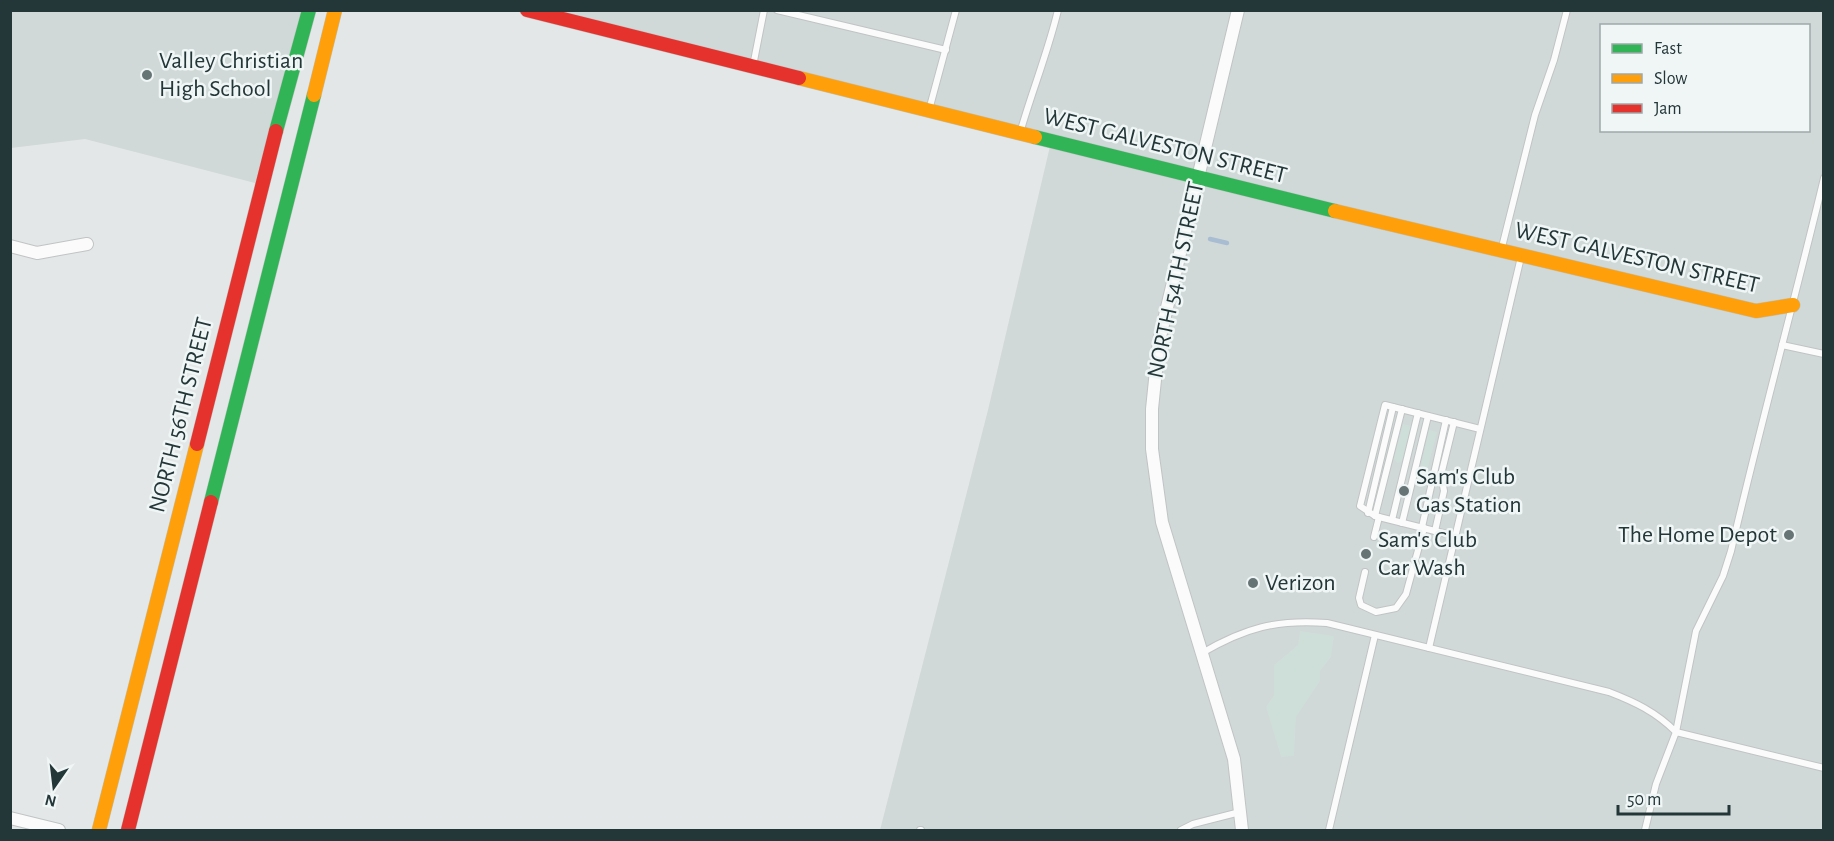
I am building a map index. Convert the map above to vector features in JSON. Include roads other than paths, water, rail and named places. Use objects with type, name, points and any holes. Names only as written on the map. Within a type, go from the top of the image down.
[{"type":"main road","name":"NORTH 56TH STREET","points":[[99,831],[265,174],[309,10]]},
{"type":"main road","name":"NORTH 56TH STREET","points":[[128,831],[335,10]]},
{"type":"main road","name":"WEST GALVESTON STREET","points":[[528,10],[1197,178],[1756,311],[1793,305]]},
{"type":"street","name":"NORTH 54TH STREET","points":[[1238,10],[1157,352],[1152,439],[1162,522],[1234,759],[1242,831]]},
{"type":"street","points":[[10,246],[37,253],[87,244]]},
{"type":"street","points":[[10,818],[58,831]]},
{"type":"lane","points":[[753,67],[764,10]]},
{"type":"lane","points":[[777,10],[945,50]]},
{"type":"lane","points":[[929,111],[956,10]]},
{"type":"lane","points":[[1020,134],[1033,89],[1048,53],[1058,10]]},
{"type":"lane","points":[[1501,250],[1535,115],[1554,60],[1567,10]]},
{"type":"lane","points":[[1645,831],[1656,784],[1676,732],[1696,631],[1723,576],[1731,550],[1824,178]]},
{"type":"lane","points":[[1429,648],[1521,255]]},
{"type":"lane","points":[[1782,345],[1824,354]]},
{"type":"lane","points":[[1455,536],[1377,516],[1368,513],[1360,506],[1385,405],[1480,429]]},
{"type":"lane","points":[[1374,537],[1402,409]]},
{"type":"lane","points":[[1392,520],[1418,413]]},
{"type":"lane","points":[[1402,523],[1428,416]]},
{"type":"lane","points":[[1365,572],[1359,598],[1361,605],[1376,612],[1396,608],[1407,594],[1450,421]]},
{"type":"lane","points":[[1435,531],[1444,491],[1441,475],[1450,421]]},
{"type":"lane","points":[[1202,653],[1233,635],[1263,626],[1285,623],[1327,623],[1609,692],[1638,703],[1660,716],[1676,732],[1824,768]]},
{"type":"lane","points":[[1329,831],[1375,635]]},
{"type":"lane","points":[[1180,831],[1193,824],[1240,812]]},
{"type":"waterway","points":[[1210,239],[1227,243]]},
{"type":"place","name":"Valley Christian High School","points":[[147,75]]},
{"type":"place","name":"Sam's Club Gas Station","points":[[1404,491]]},
{"type":"place","name":"The Home Depot","points":[[1789,535]]},
{"type":"place","name":"Sam's Club Car Wash","points":[[1366,554]]},
{"type":"place","name":"Verizon","points":[[1253,583]]}]
